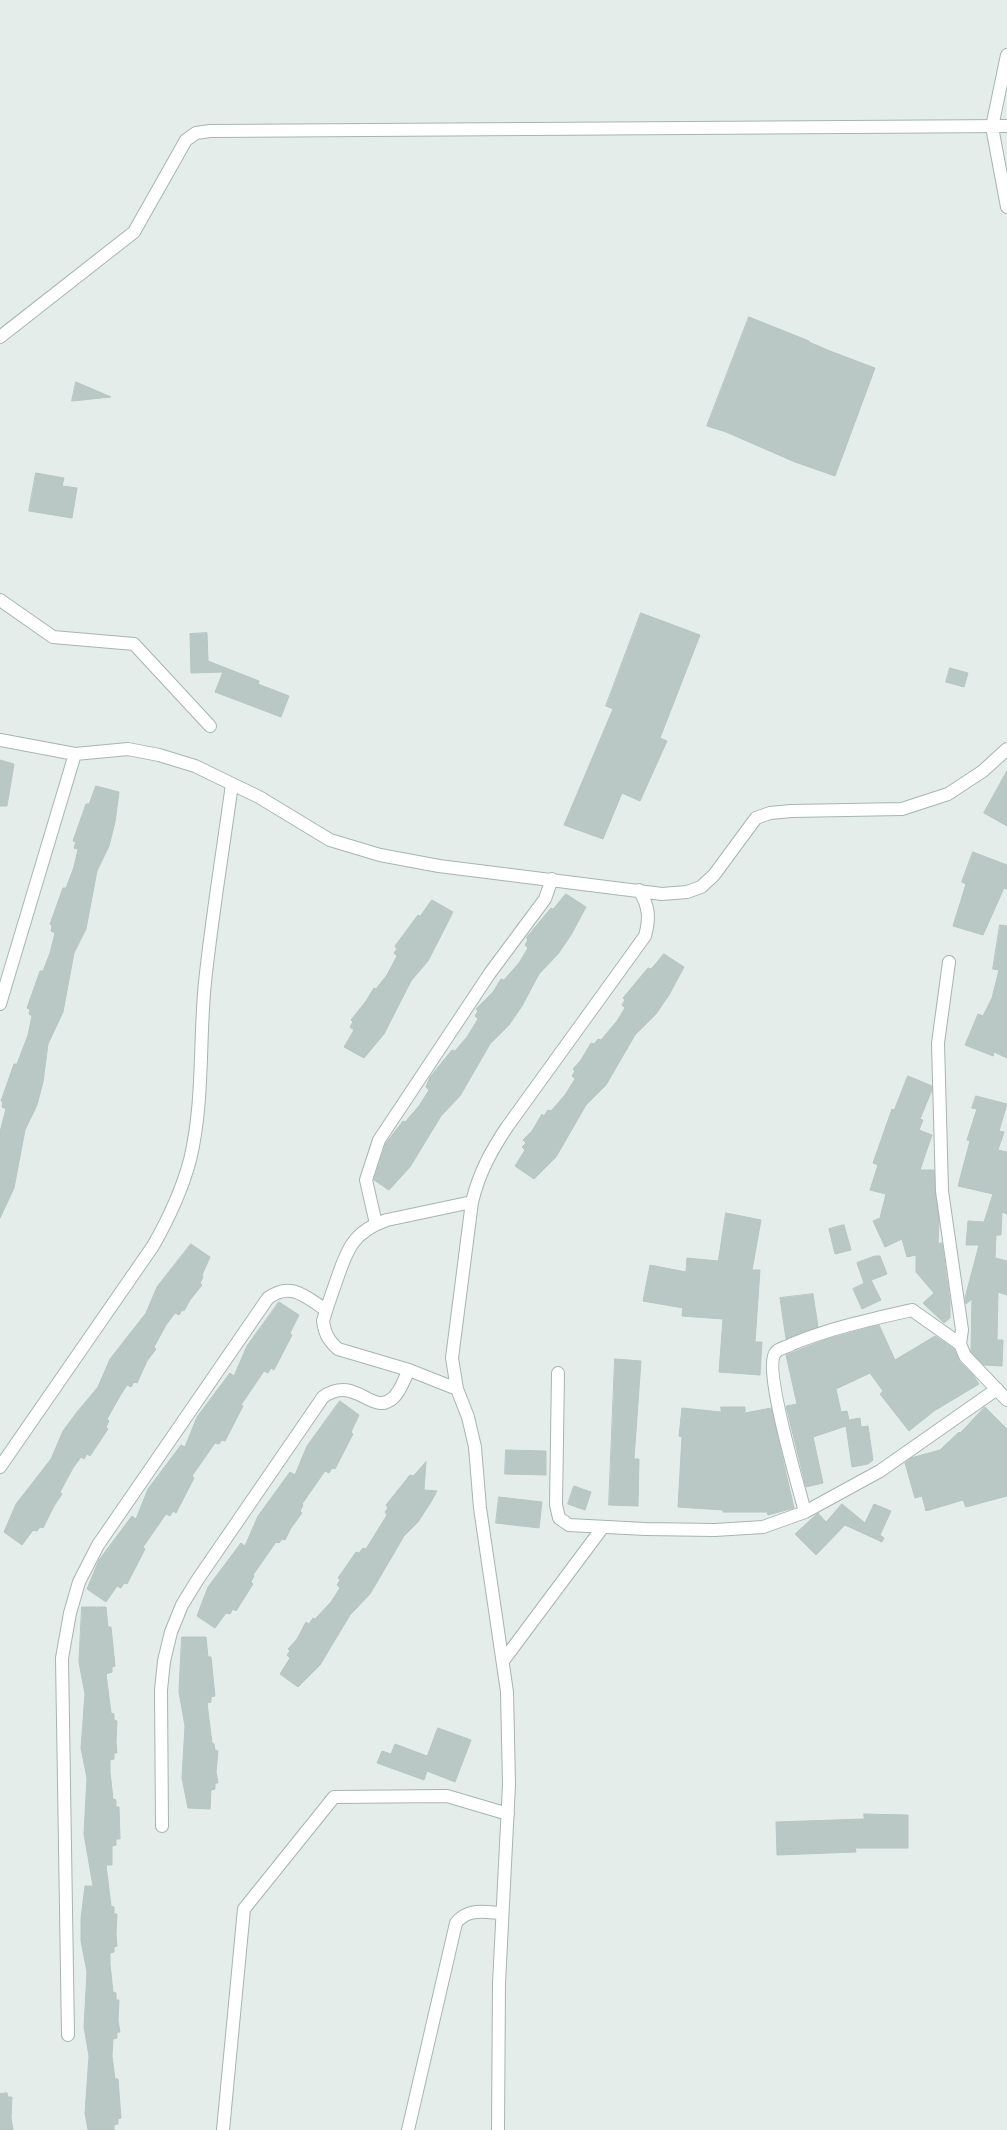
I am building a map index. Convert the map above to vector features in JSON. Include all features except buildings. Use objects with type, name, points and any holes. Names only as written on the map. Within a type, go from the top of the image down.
[{"type":"street","points":[[1007,55],[992,127],[1007,206]]},
{"type":"street","points":[[0,337],[134,232],[186,140],[196,133],[210,131],[1007,126]]},
{"type":"street","points":[[0,600],[53,637],[134,644],[210,726]]},
{"type":"street","points":[[0,740],[75,754],[128,749],[159,755],[196,766],[259,797],[330,840],[373,852],[439,866],[662,894],[681,892],[701,887],[714,875],[756,818],[770,812],[902,809],[948,794],[983,771],[1007,749]]},
{"type":"street","points":[[0,1004],[75,754]]},
{"type":"street","points":[[0,1467],[153,1246],[181,1190],[190,1160],[196,1129],[205,983],[232,784]]},
{"type":"street","points":[[376,1224],[366,1180],[379,1140],[490,973],[545,899],[552,879]]},
{"type":"street","points":[[498,2130],[497,2081],[501,1913],[508,1814],[509,1722],[503,1661],[480,1508],[475,1447],[468,1417],[457,1389],[452,1358],[453,1343],[472,1202],[477,1180],[488,1155],[645,936],[649,912],[646,901],[639,890]]},
{"type":"street","points":[[949,962],[938,1043],[942,1191],[962,1330],[960,1344],[965,1356],[1007,1400]]},
{"type":"street","points":[[457,1389],[409,1370],[338,1349],[330,1342],[324,1332],[323,1321],[345,1254],[358,1236],[376,1224],[472,1202]]},
{"type":"street","points":[[68,2035],[62,1658],[70,1613],[79,1582],[98,1545],[268,1298],[274,1293],[291,1290],[299,1292],[326,1310]]},
{"type":"street","points":[[805,1512],[772,1382],[772,1359],[776,1352],[806,1338],[864,1320],[912,1310],[960,1344]]},
{"type":"street","points":[[162,1826],[162,1690],[164,1661],[170,1632],[182,1605],[324,1397],[332,1391],[341,1389],[350,1390],[376,1403],[386,1402],[394,1398],[409,1370]]},
{"type":"street","points":[[558,1373],[556,1512],[563,1522],[569,1525],[644,1529],[737,1529],[763,1527],[805,1512],[880,1471],[997,1389]]},
{"type":"street","points":[[503,1661],[604,1527]]},
{"type":"street","points":[[223,2130],[244,1909],[334,1797],[447,1796],[508,1814]]},
{"type":"street","points":[[408,2130],[456,1923],[460,1918],[470,1912],[501,1913]]}]
